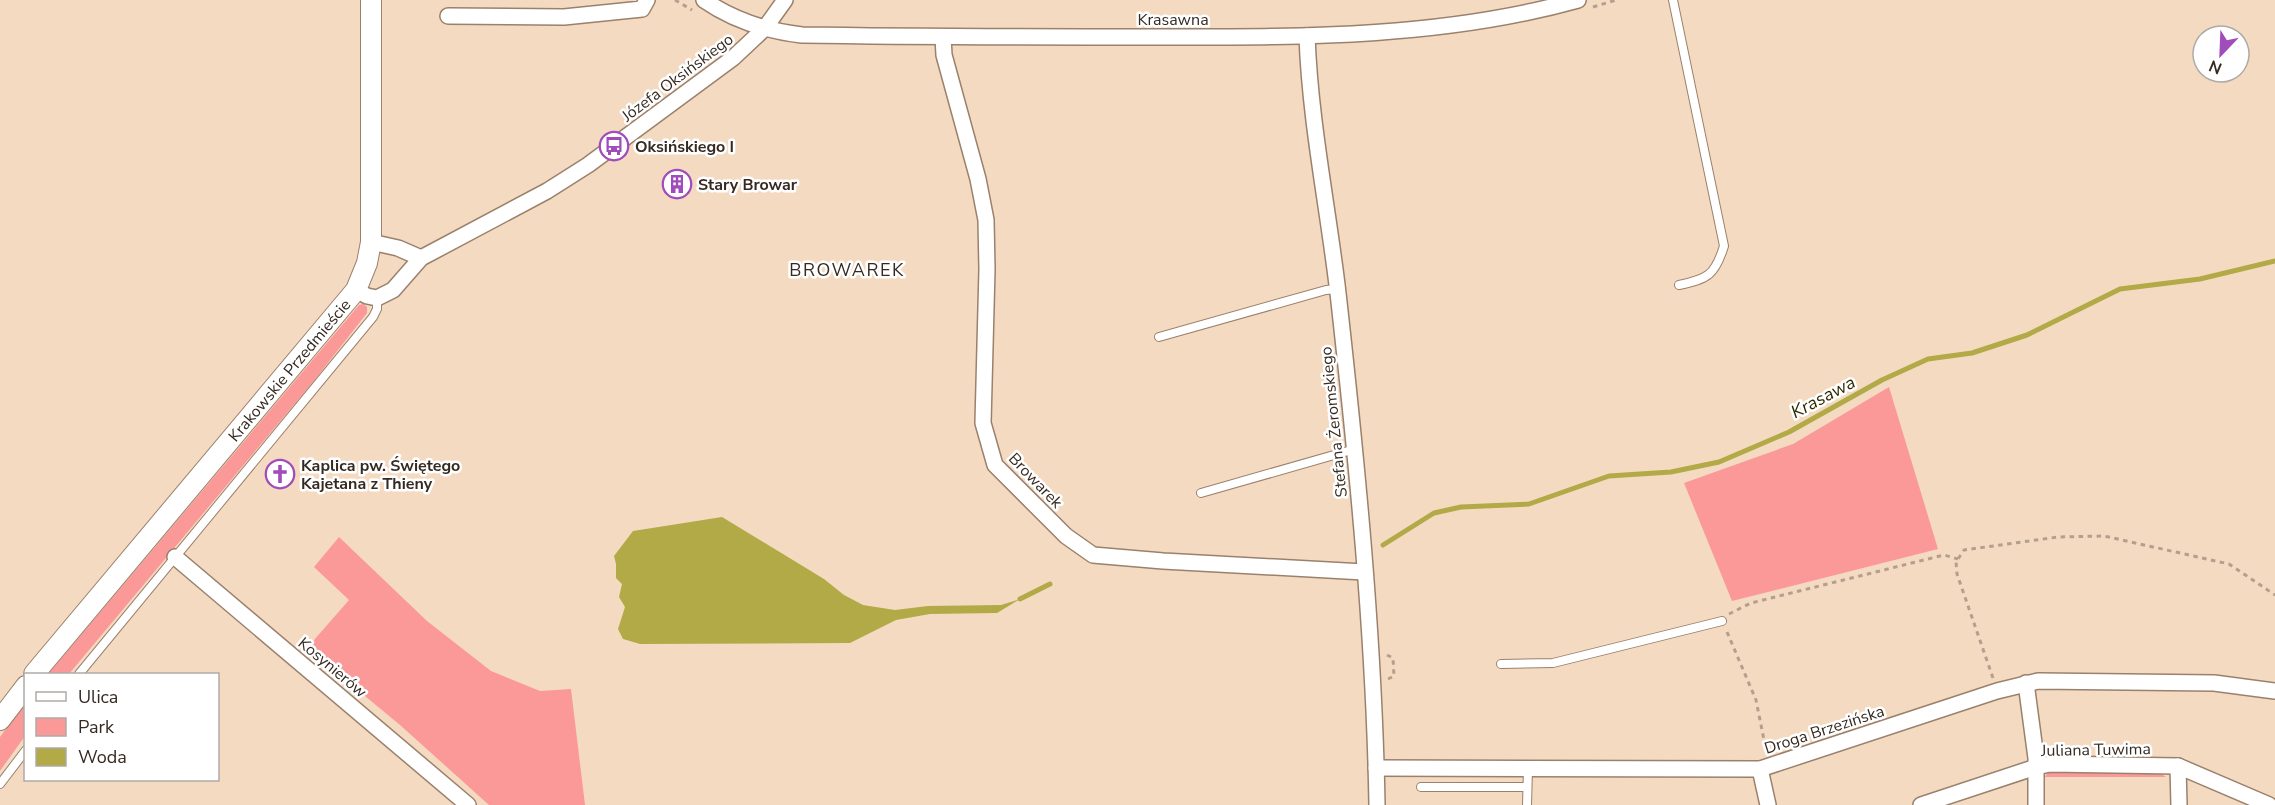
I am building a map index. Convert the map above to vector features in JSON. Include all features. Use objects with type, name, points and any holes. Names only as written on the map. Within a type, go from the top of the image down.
[{"type":"street","name":"Krakowskie Przedmieście","points":[[36,673],[356,290],[367,262],[371,242],[371,0]]},
{"type":"street","points":[[448,16],[564,17],[642,9],[648,0]]},
{"type":"street","name":"Józefa Oksińskiego","points":[[377,298],[393,290],[421,258],[547,192],[715,73],[746,48],[765,28],[785,0]]},
{"type":"street","name":"Krasawna","points":[[701,6],[765,28],[802,36],[1307,36],[1368,34],[1468,23],[1539,11],[1578,0]]},
{"type":"street","name":"Stefana Żeromskiego","points":[[1307,36],[1313,113],[1337,289],[1355,449],[1377,805]]},
{"type":"street","name":"Browarek","points":[[943,37],[944,55],[978,179],[986,220],[983,423],[995,465],[1066,536],[1093,555],[1172,562],[1364,572]]},
{"type":"street","points":[[371,242],[398,248],[421,258]]},
{"type":"street","points":[[356,290],[377,298]]},
{"type":"street","name":"Kosynierów","points":[[175,557],[468,805]]},
{"type":"street","name":"Droga Brzezińska","points":[[1376,768],[1765,767],[1997,691],[2038,681],[2214,683],[2275,691]]},
{"type":"street","points":[[2026,683],[2036,767],[2036,805]]},
{"type":"street","points":[[0,720],[24,689]]},
{"type":"street","name":"Juliana Tuwima","points":[[1921,805],[2050,764],[2178,766],[2269,805]]},
{"type":"street","points":[[2178,766],[2179,805]]},
{"type":"street","points":[[1765,767],[1768,805]]},
{"type":"lane","points":[[1673,0],[1724,246],[1718,266],[1701,281],[1679,285]]},
{"type":"lane","points":[[1159,337],[1326,290],[1337,289]]},
{"type":"lane","points":[[81,673],[373,317],[377,309],[377,298]]},
{"type":"lane","points":[[1201,493],[1355,449]]},
{"type":"lane","points":[[1501,664],[1553,663],[1722,621]]},
{"type":"lane","points":[[0,784],[24,753]]},
{"type":"lane","points":[[1527,805],[1528,769]]},
{"type":"lane","points":[[1421,787],[1527,787]]},
{"type":"path","points":[[675,0],[701,6]]},
{"type":"path","points":[[1997,691],[1957,574],[1958,559],[1964,550],[2058,537],[2104,536],[2229,564],[2275,595]]},
{"type":"path","points":[[1765,767],[1756,700],[1722,621],[1734,610],[1751,603],[1944,555],[1958,559]]},
{"type":"green space","points":[[363,304],[367,307],[367,313],[313,382],[70,673],[49,673],[359,305]]},
{"type":"green space","points":[[1889,387],[1938,549],[1732,601],[1684,483],[1793,444]]},
{"type":"green space","points":[[339,537],[427,621],[491,671],[540,691],[571,689],[585,805],[489,805],[400,725],[307,648],[349,600],[314,567]]},
{"type":"green space","points":[[24,703],[24,737],[0,771],[0,737]]},
{"type":"green space","points":[[2050,771],[2160,773],[2166,777],[2044,777]]},
{"type":"water","points":[[722,517],[863,605],[895,610],[928,606],[1001,605],[1020,599],[997,613],[930,614],[896,620],[850,643],[640,644],[623,639],[618,629],[625,607],[619,597],[622,584],[616,578],[614,556],[633,531]]},
{"type":"waterway","name":"Krasawa","points":[[1383,545],[1434,513],[1461,507],[1529,504],[1609,476],[1671,472],[1719,462],[1789,432],[1882,380],[1928,359],[1972,353],[2027,335],[2120,289],[2200,279],[2275,261]]},
{"type":"waterway","name":"Krasawa","points":[[1020,599],[1050,584]]},
{"type":"place","name":"Oksińskiego I","points":[[614,146]]},
{"type":"place","name":"Stary Browar","points":[[677,184]]},
{"type":"place","name":"Kaplica pw. Świętego Kajetana z Thieny","points":[[280,474]]},
{"type":"district","name":"BROWAREK","points":[[847,270]]}]
